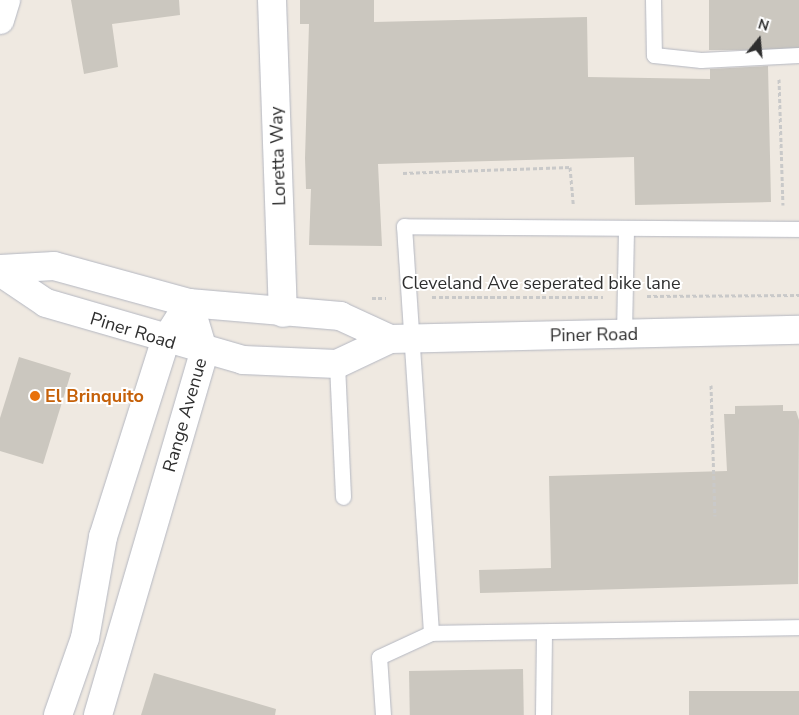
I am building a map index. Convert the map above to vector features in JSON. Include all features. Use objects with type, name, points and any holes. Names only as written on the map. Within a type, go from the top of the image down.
[{"type":"main road","points":[[0,20],[6,0]]},
{"type":"main road","name":"Loretta Way","points":[[272,0],[283,313]]},
{"type":"main road","name":"Piner Road","points":[[0,271],[54,266],[190,303],[283,313],[340,316],[399,339]]},
{"type":"main road","name":"Piner Road","points":[[0,271],[46,303],[204,352],[274,363],[337,364],[399,339],[799,330]]},
{"type":"main road","points":[[58,715],[85,638],[103,537],[165,341],[190,303]]},
{"type":"main road","name":"Range Avenue","points":[[98,715],[204,352],[190,303]]},
{"type":"lane","points":[[654,0],[654,55],[702,60],[799,55]]},
{"type":"lane","points":[[431,633],[399,339],[407,298],[404,226],[626,230],[799,229]]},
{"type":"lane","points":[[624,334],[626,230]]},
{"type":"lane","points":[[337,364],[343,497]]},
{"type":"lane","points":[[383,715],[379,657],[431,633],[799,627]]},
{"type":"lane","points":[[543,715],[544,632]]},
{"type":"path","points":[[779,74],[784,212]]},
{"type":"path","points":[[403,173],[570,167],[573,208],[582,208]]},
{"type":"path","name":"Cleveland Ave seperated bike lane","points":[[369,298],[799,295]]},
{"type":"path","points":[[711,385],[715,516]]},
{"type":"building","points":[[71,0],[179,0],[180,15],[112,24],[118,67],[84,74]]},
{"type":"building","points":[[300,0],[374,0],[374,22],[587,17],[588,77],[710,79],[710,69],[768,66],[771,202],[635,205],[634,157],[378,164],[382,246],[309,245],[311,189],[306,189],[305,158],[309,24],[300,24]]},
{"type":"building","points":[[709,0],[799,0],[799,50],[709,50]]},
{"type":"building","name":"El Brinquito","points":[[19,357],[71,373],[43,464],[0,451],[0,418]]},
{"type":"building","points":[[783,405],[783,411],[796,411],[799,420],[798,584],[480,593],[479,570],[551,568],[549,476],[727,471],[724,414],[735,414],[735,406]]},
{"type":"building","points":[[523,669],[524,715],[410,715],[409,671]]},
{"type":"building","points":[[154,673],[276,709],[275,715],[141,715]]},
{"type":"building","points":[[689,691],[799,691],[799,715],[689,715]]},
{"type":"place","name":"El Brinquito","points":[[35,396]]}]
